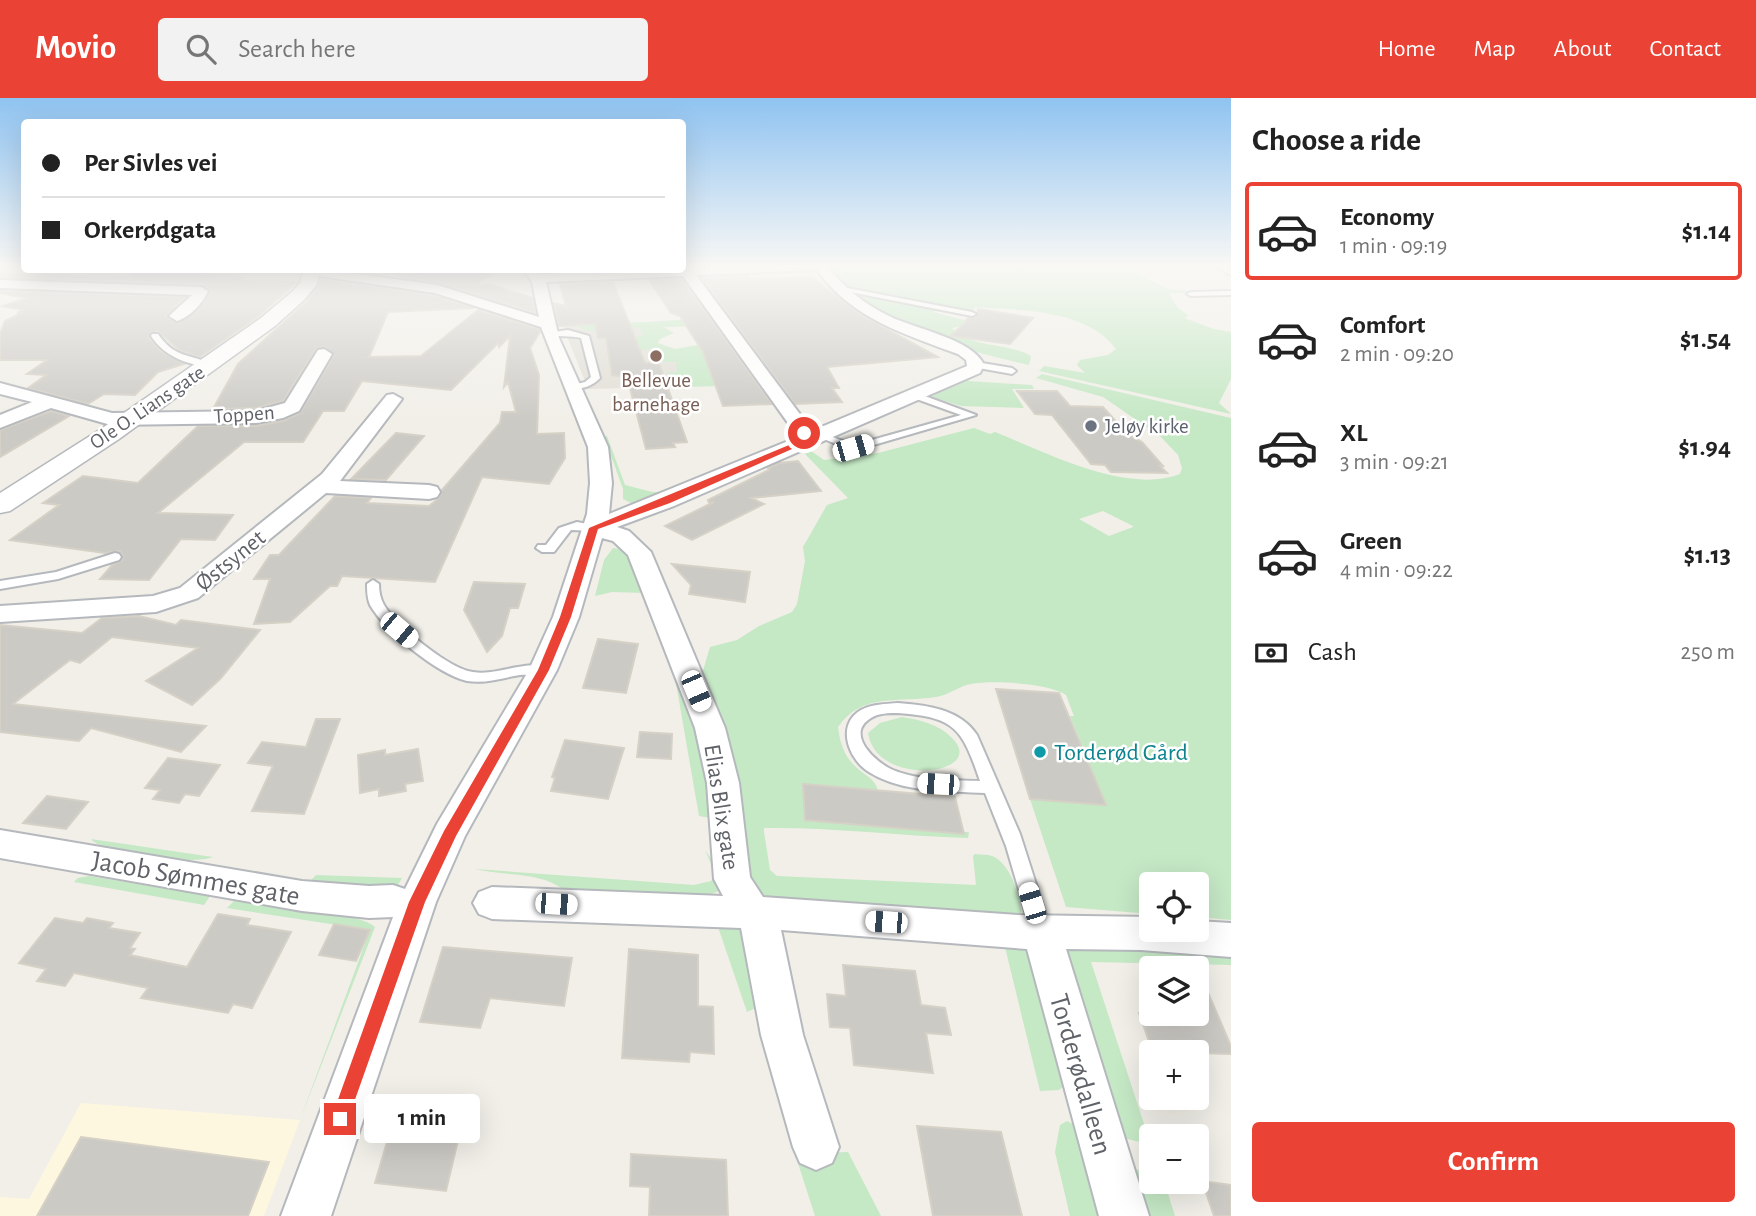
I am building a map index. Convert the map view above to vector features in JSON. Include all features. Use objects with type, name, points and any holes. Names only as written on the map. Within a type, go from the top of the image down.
[{"type":"street","name":"Ole O. Lians gate","points":[[0,505],[131,419],[274,317]]},
{"type":"street","points":[[523,317],[548,327]]},
{"type":"street","points":[[306,1216],[417,902],[449,834],[544,670],[566,617],[594,528],[600,502],[600,456],[594,434],[545,317]]},
{"type":"street","points":[[720,317],[804,433],[816,437]]},
{"type":"street","points":[[594,528],[666,501],[972,372],[976,365],[973,358],[964,351],[896,324],[885,317]]},
{"type":"street","name":"Toppen","points":[[0,388],[111,419],[247,417],[284,412],[296,404],[324,354]]},
{"type":"street","name":"Østsynet","points":[[0,614],[118,607],[175,599],[199,586],[339,469],[393,399]]},
{"type":"street","points":[[0,422],[50,402]]},
{"type":"street","points":[[321,486],[429,492]]},
{"type":"street","name":"Elias Blix gate","points":[[594,528],[621,536],[633,544],[652,580],[710,728],[723,783],[732,879],[762,930],[782,1035],[816,1147]]},
{"type":"street","name":"Jacob Sømmes gate","points":[[0,844],[302,896],[369,902],[393,901]]},
{"type":"street","points":[[492,903],[754,913],[1042,932],[1141,933],[1231,940]]},
{"type":"street","name":"Torderødalleen","points":[[1042,932],[1124,1216]]},
{"type":"lane","points":[[155,336],[167,350],[190,361],[209,365]]},
{"type":"lane","points":[[976,365],[1012,372]]},
{"type":"lane","points":[[816,437],[853,448],[971,415],[914,395]]},
{"type":"lane","points":[[541,548],[550,549],[561,530],[569,526],[594,528]]},
{"type":"lane","points":[[0,585],[58,575],[116,557]]},
{"type":"lane","points":[[373,584],[377,605],[399,630],[421,648],[467,676],[485,676],[528,668],[544,670]]},
{"type":"lane","points":[[991,787],[912,782],[882,773],[863,760],[856,749],[853,738],[855,728],[869,713],[883,707],[932,711],[962,726],[970,737],[991,787],[1011,835],[1042,932]]},
{"type":"shaded area","name":"Bellevue barnehage","points":[[640,322],[656,355],[722,351],[736,354],[760,385],[588,389],[563,326]]},
{"type":"shaded area","points":[[81,1103],[300,1120],[264,1216],[0,1216],[0,1197],[29,1199]]},
{"type":"green space","points":[[953,317],[964,320],[973,317],[977,323],[952,328],[970,339],[1031,356],[1029,365],[934,338],[889,318]]},
{"type":"green space","points":[[1063,317],[1186,317],[1184,318],[1214,329],[1231,332],[1231,379],[1219,403],[1231,414],[1039,371],[1044,366],[1085,373],[1077,365],[1080,360],[1108,355],[1116,349],[1088,326]]},
{"type":"green space","points":[[712,318],[711,326],[664,327],[674,333],[660,339],[658,343],[675,349],[703,344],[736,349],[760,385],[674,387],[676,385],[667,372],[677,372],[676,363],[683,362],[663,362],[656,355],[651,355],[648,349],[641,350],[643,356],[622,357],[639,349],[635,337],[643,333],[638,327],[585,331],[578,326]]},
{"type":"green space","points":[[1042,374],[1231,418],[1231,920],[1209,918],[1209,872],[1139,872],[1139,913],[1066,907],[1030,799],[1106,805],[1070,716],[1074,716],[1066,695],[1034,685],[1006,683],[971,684],[936,697],[882,701],[858,708],[838,727],[840,738],[848,758],[872,780],[878,791],[803,785],[806,820],[963,834],[969,832],[968,838],[790,828],[764,828],[764,832],[770,870],[777,876],[976,885],[973,856],[992,856],[1005,866],[1010,874],[1020,903],[1021,920],[759,898],[748,887],[702,674],[710,647],[737,640],[759,626],[792,612],[797,604],[805,561],[803,547],[827,505],[848,498],[805,454],[811,451],[824,460],[878,453],[974,428],[990,434],[995,432],[1062,460],[1111,475],[1159,479],[1180,474],[1182,468],[1178,455],[1161,437],[1103,397],[1036,378]],"holes":[[[1103,511],[1133,527],[1109,536],[1079,519]]]},
{"type":"green space","points":[[972,378],[968,381],[1032,385],[1034,389],[1012,389],[1024,408],[961,406],[932,397],[955,382]]},
{"type":"green space","points":[[786,423],[797,435],[795,440],[674,491],[631,503],[623,499],[623,489],[604,436],[607,436],[625,485],[652,492],[669,492],[792,439],[794,435]]},
{"type":"green space","points":[[613,548],[628,550],[646,593],[612,592],[595,596],[604,560]]},
{"type":"green space","points":[[669,663],[678,673],[693,711],[717,819],[699,816],[676,683]]},
{"type":"green space","points":[[902,717],[928,723],[946,733],[959,750],[956,760],[945,767],[928,770],[909,769],[890,763],[876,751],[868,733],[880,723]]},
{"type":"green space","points":[[91,839],[213,857],[188,860],[150,857],[113,850]]},
{"type":"green space","points":[[705,850],[724,878],[719,891],[703,897],[570,895],[560,887],[537,878],[475,869],[694,885],[711,881],[716,875]]},
{"type":"green space","points":[[316,875],[402,878],[395,890],[351,890],[310,881]]},
{"type":"green space","points":[[89,876],[210,896],[204,905],[74,882],[78,878]]},
{"type":"green space","points":[[234,901],[330,913],[365,921],[375,927],[300,1120],[370,930],[227,908]]},
{"type":"green space","points":[[716,921],[745,929],[760,1006],[747,1012]]},
{"type":"green space","points":[[1064,942],[1231,955],[1231,965],[1209,965],[1209,956],[1139,956],[1139,963],[1091,962],[1144,1124],[1139,1124],[1139,1142],[1124,1138]]},
{"type":"green space","points":[[1004,943],[1029,945],[1069,1082],[1059,1090],[1040,1091]]},
{"type":"green space","points":[[1067,1121],[1075,1125],[1108,1216],[1070,1216],[1055,1152],[1060,1125]]},
{"type":"green space","points":[[848,1152],[881,1216],[815,1216],[795,1154]]},
{"type":"green space","points":[[1135,1170],[1139,1170],[1139,1194],[1168,1194],[1175,1216],[1139,1216],[1128,1183]]},
{"type":"building","points":[[13,317],[168,317],[178,323],[187,317],[257,317],[200,357],[179,350],[158,331],[150,333],[149,338],[161,351],[184,364],[158,372],[135,395],[104,394],[88,404],[28,388],[46,375],[27,374],[47,360],[0,360],[0,334],[5,321]]},
{"type":"building","points":[[289,317],[386,317],[369,357],[421,356],[469,317],[501,317],[539,329],[540,332],[530,348],[539,375],[537,434],[564,433],[565,458],[549,484],[482,477],[435,582],[342,576],[337,586],[330,586],[290,622],[254,624],[270,579],[254,579],[270,555],[279,555],[335,496],[371,498],[367,503],[429,506],[439,498],[442,490],[500,423],[502,412],[516,412],[508,382],[504,387],[510,336],[499,347],[498,343],[451,390],[362,381],[344,411],[323,411],[303,442],[244,442],[158,513],[233,515],[215,540],[181,539],[149,580],[100,579],[112,565],[121,561],[123,556],[120,551],[105,553],[10,540],[59,505],[43,503],[83,476],[138,483],[198,426],[256,426],[283,421],[300,413],[334,355],[325,347],[316,349],[283,401],[256,408],[213,409],[238,364]]},
{"type":"building","points":[[557,317],[627,317],[645,363],[659,363],[687,442],[673,443],[675,447],[646,449],[627,377],[612,375],[606,338],[598,338],[595,324],[559,326]]},
{"type":"building","points":[[681,317],[709,317],[772,404],[723,406],[703,352]]},
{"type":"building","points":[[731,317],[865,317],[938,357],[827,367],[839,388],[832,388],[842,402],[795,404]]},
{"type":"building","points":[[969,318],[1033,318],[1010,344],[951,336]]},
{"type":"building","name":"Jeløy kirke","points":[[1017,391],[1057,391],[1070,406],[1103,407],[1128,435],[1142,442],[1167,473],[1111,472],[1105,465],[1091,464],[1052,415],[1035,414]]},
{"type":"building","points":[[51,411],[69,416],[0,457],[0,430]]},
{"type":"building","points":[[396,433],[424,436],[386,480],[351,479]]},
{"type":"building","points":[[798,461],[821,491],[751,498],[764,504],[692,540],[665,526],[714,502],[709,503],[708,500],[769,470],[768,468],[779,463]]},
{"type":"building","points":[[672,564],[750,572],[745,602],[689,594],[691,585]]},
{"type":"building","points":[[474,582],[525,584],[518,608],[510,608],[502,636],[487,652],[464,610]]},
{"type":"building","points":[[139,616],[176,625],[181,620],[260,630],[221,678],[192,705],[146,681],[198,648],[112,637],[80,663],[70,660],[13,704],[206,726],[181,752],[91,728],[79,741],[0,732],[0,625],[82,633],[102,618]]},
{"type":"building","points":[[598,639],[638,644],[626,693],[583,688]]},
{"type":"building","name":"Torderød Gård","points":[[996,689],[1059,693],[1106,805],[1030,799]]},
{"type":"building","points":[[316,719],[340,719],[304,814],[252,811],[273,766],[248,763],[262,742],[306,747]]},
{"type":"building","points":[[640,732],[672,734],[671,759],[637,757]]},
{"type":"building","points":[[565,740],[624,748],[608,799],[551,791],[555,778],[552,777]]},
{"type":"building","points":[[418,749],[423,781],[405,784],[406,791],[379,796],[379,789],[360,793],[358,755],[385,750],[385,755]]},
{"type":"building","points":[[168,758],[220,765],[199,796],[185,794],[179,803],[153,799],[160,790],[145,788]]},
{"type":"building","points":[[803,784],[955,797],[964,834],[805,820]]},
{"type":"building","points":[[47,796],[88,802],[66,829],[23,823]]},
{"type":"building","points":[[218,914],[250,919],[247,925],[291,932],[252,1008],[233,1004],[228,1013],[141,998],[148,988],[74,973],[65,986],[37,981],[46,969],[19,963],[55,918],[83,923],[87,918],[113,923],[109,928],[140,933],[130,948],[135,949],[130,955],[187,967]]},
{"type":"building","points":[[334,924],[370,930],[356,961],[319,955]]},
{"type":"building","points":[[443,947],[572,958],[564,1006],[490,998],[480,1028],[420,1022]]},
{"type":"building","points":[[629,949],[698,955],[698,1006],[713,1007],[714,1054],[690,1052],[689,1062],[622,1058]]},
{"type":"building","points":[[843,965],[915,971],[921,1005],[945,1008],[951,1035],[926,1033],[933,1073],[854,1065],[850,1028],[830,1027],[827,994],[846,996]]},
{"type":"building","points":[[1209,995],[1231,1046],[1231,1054],[1209,1053],[1209,1040],[1149,1040],[1144,1026],[1209,1026]]},
{"type":"building","points":[[398,1104],[465,1111],[446,1191],[375,1183],[389,1135],[382,1134],[389,1110],[396,1111]]},
{"type":"building","points":[[917,1126],[1001,1132],[1022,1216],[933,1216]]},
{"type":"building","points":[[81,1137],[269,1162],[248,1216],[37,1216]]},
{"type":"building","points":[[631,1154],[726,1160],[728,1216],[649,1216],[650,1187],[630,1186]]},
{"type":"building","points":[[1209,1182],[1231,1185],[1231,1216],[1214,1216],[1206,1194],[1209,1194]]},
{"type":"place","name":"Bellevue barnehage","points":[[656,356]]},
{"type":"place","name":"Jeløy kirke","points":[[1091,426]]},
{"type":"place","name":"Torderød Gård","points":[[1040,752]]},
{"type":"route","points":[[340,1119],[417,902],[449,834],[544,670],[566,617],[594,528],[666,501],[813,438],[804,433]]}]
